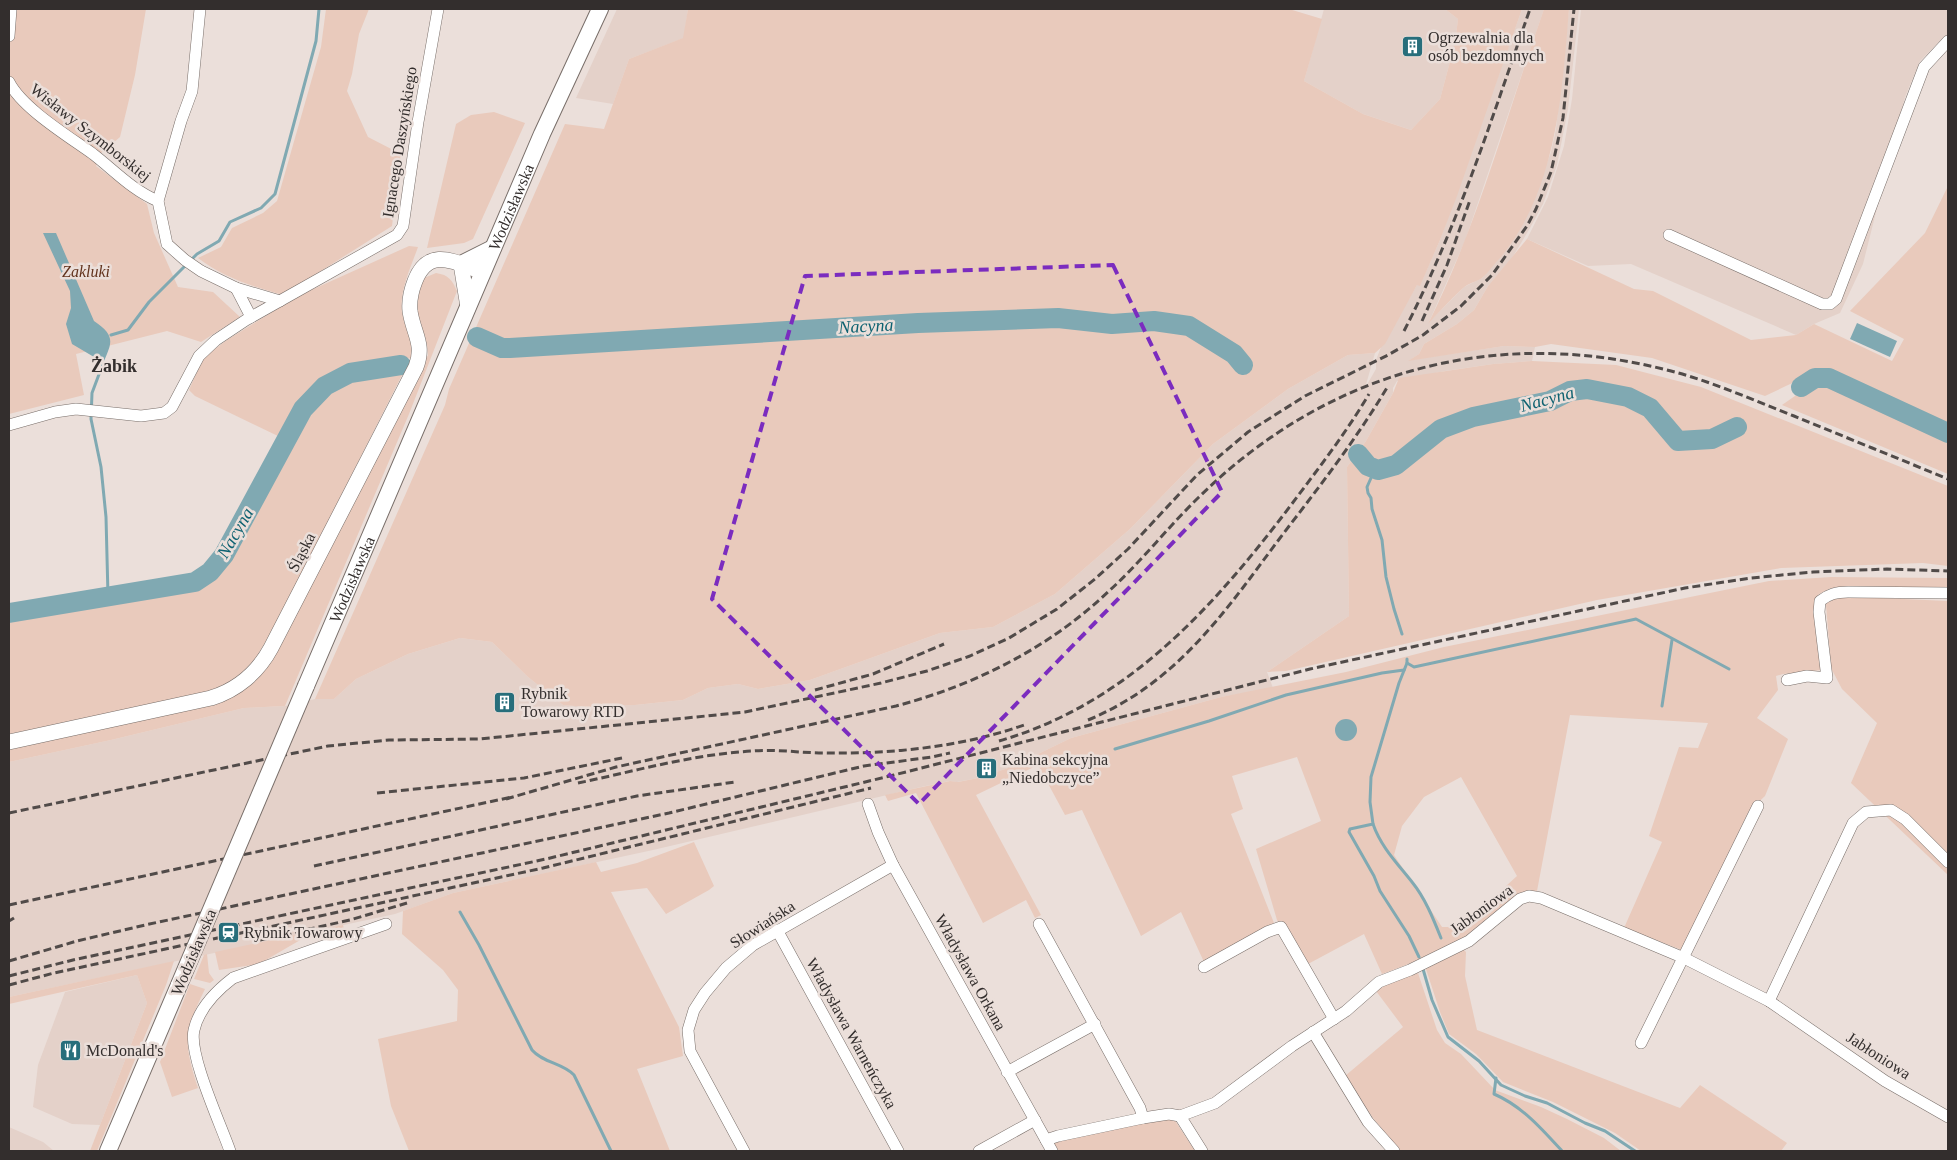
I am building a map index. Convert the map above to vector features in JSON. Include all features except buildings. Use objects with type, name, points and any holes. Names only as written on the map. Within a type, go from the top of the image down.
[{"type":"main road","name":"Wodzisławska","points":[[108,1151],[542,134],[600,9]]},
{"type":"main road","points":[[461,264],[493,248]]},
{"type":"street","points":[[9,36],[10,9]]},
{"type":"street","points":[[200,9],[192,91],[181,121],[158,201],[167,244],[201,271],[236,288],[280,301]]},
{"type":"street","name":"Ignacego Daszyńskiego","points":[[9,425],[55,412],[76,409],[142,416],[164,413],[172,407],[198,356],[216,340],[251,317],[397,235],[403,226],[418,122],[438,9]]},
{"type":"street","points":[[1669,236],[1822,304],[1830,304],[1836,299],[1924,67],[1948,41]]},
{"type":"street","name":"Wisławy Szymborskiej","points":[[9,82],[13,90],[38,113],[95,156],[135,190],[158,201]]},
{"type":"street","name":"Śląska","points":[[9,742],[211,698],[233,689],[252,674],[271,648],[417,364],[420,347],[411,316],[410,304],[417,276],[426,264],[435,259],[444,259],[483,272]]},
{"type":"street","points":[[461,264],[468,307]]},
{"type":"street","points":[[236,288],[251,317]]},
{"type":"street","points":[[1787,680],[1807,676],[1831,679],[1818,612],[1820,601],[1825,597],[1834,593],[1848,592],[1948,593]]},
{"type":"street","name":"Władysława Orkana","points":[[868,804],[893,865],[1052,1151]]},
{"type":"street","points":[[1641,1043],[1758,806]]},
{"type":"street","points":[[1769,1001],[1853,823],[1866,812],[1891,810],[1905,819],[1948,862]]},
{"type":"street","name":"Słowiańska","points":[[744,1151],[694,1061],[688,1043],[688,1030],[694,1010],[721,974],[744,952],[777,930],[893,865]]},
{"type":"street","name":"Jabłoniowa","points":[[1046,1140],[1143,1118],[1170,1114],[1180,1116],[1215,1103],[1313,1032],[1346,1011],[1378,982],[1410,970],[1469,941],[1520,899],[1529,896],[1542,898],[1684,958],[1769,1001],[1885,1081],[1948,1117]]},
{"type":"street","points":[[230,1151],[196,1058],[194,1031],[204,1007],[218,990],[232,978],[386,924]]},
{"type":"street","points":[[1039,924],[1095,1024],[1140,1108],[1143,1118]]},
{"type":"street","points":[[1204,967],[1267,932],[1281,927],[1334,1019]]},
{"type":"street","name":"Władysława Warneńczyka","points":[[777,930],[898,1151]]},
{"type":"street","points":[[1007,1072],[1095,1024]]},
{"type":"street","points":[[1313,1032],[1368,1122],[1394,1151]]},
{"type":"street","points":[[1180,1116],[1202,1151]]},
{"type":"street","points":[[979,1151],[1035,1120]]},
{"type":"highlighted area","points":[[1113,265],[1222,492],[919,804],[712,599],[805,276]]},
{"type":"shaded area","points":[[617,9],[688,9],[684,38],[629,59],[613,104],[576,98]]},
{"type":"shaded area","points":[[1324,9],[1445,9],[1458,19],[1455,43],[1440,99],[1411,130],[1363,114],[1304,81]]},
{"type":"shaded area","points":[[1522,9],[1544,9],[1465,241],[1429,322],[1464,287],[1482,278],[1515,236],[1531,206],[1551,152],[1556,129],[1569,9],[1579,9],[1568,109],[1557,165],[1543,204],[1530,228],[1512,258],[1488,286],[1474,310],[1457,324],[1424,344],[1419,354],[1410,360],[1504,346],[1535,347],[1532,361],[1445,371],[1397,381],[1393,388],[1393,393],[1366,441],[1347,467],[1349,616],[1267,672],[1273,688],[1221,697],[1071,738],[1011,767],[978,778],[957,782],[949,781],[921,787],[653,850],[453,893],[395,914],[9,997],[9,762],[244,708],[285,706],[315,699],[334,699],[356,679],[408,654],[460,638],[492,642],[528,677],[563,705],[587,707],[635,705],[683,700],[708,688],[738,684],[758,689],[810,680],[940,633],[993,627],[1055,594],[1130,529],[1213,444],[1288,389],[1348,355],[1375,353],[1365,388],[1376,369],[1376,360],[1381,347],[1417,285],[1420,285],[1440,240]]},
{"type":"shaded area","points":[[1581,9],[1948,9],[1948,35],[1920,61],[1905,97],[1863,264],[1840,313],[1814,324],[1796,335],[1631,264],[1588,266],[1527,239],[1548,197],[1564,146],[1572,99]]},
{"type":"shaded area","points":[[137,975],[147,1003],[100,1125],[72,1124],[33,1107],[38,1065],[65,992]]},
{"type":"shaded area","points":[[9,1127],[43,1142],[54,1151],[9,1151]]},
{"type":"green space","name":"Zakluki","points":[[9,9],[146,9],[135,75],[120,137],[100,154],[96,166],[147,204],[154,233],[178,287],[213,292],[240,317],[201,342],[167,331],[76,354],[84,395],[9,414]]},
{"type":"green space","points":[[326,9],[369,9],[359,34],[347,91],[368,137],[401,154],[392,226],[283,295],[239,281],[218,271],[198,258],[221,247],[232,228],[263,213],[277,201],[321,47]]},
{"type":"green space","points":[[688,9],[1289,9],[1322,19],[1304,81],[1363,114],[1411,130],[1440,99],[1455,43],[1458,19],[1445,9],[1522,9],[1440,240],[1420,286],[1417,285],[1385,344],[1375,353],[1348,355],[1288,389],[1213,444],[1130,529],[1055,594],[993,627],[940,633],[810,680],[758,689],[738,684],[708,688],[683,700],[587,707],[563,705],[528,677],[492,642],[460,638],[408,654],[356,679],[334,699],[315,699],[445,405],[449,389],[565,124],[604,129],[629,59],[683,38]]},
{"type":"green space","points":[[1544,9],[1569,9],[1559,107],[1545,171],[1534,202],[1519,231],[1489,271],[1482,278],[1462,289],[1428,324],[1446,286],[1477,208]]},
{"type":"green space","points":[[494,112],[525,123],[473,239],[464,243],[427,248],[456,124],[471,115]]},
{"type":"green space","points":[[1948,186],[1948,423],[1824,368],[1765,396],[1652,358],[1551,344],[1535,347],[1504,346],[1408,361],[1419,354],[1424,344],[1457,324],[1474,310],[1488,286],[1527,239],[1634,289],[1653,291],[1751,340],[1796,335],[1814,324],[1892,361],[1904,339],[1850,311],[1925,233]]},
{"type":"green space","points":[[409,246],[418,247],[403,290],[402,300],[403,317],[412,341],[411,358],[336,373],[318,384],[300,403],[288,419],[280,437],[195,396],[189,390],[203,358],[227,340],[298,296]]},
{"type":"green space","points":[[436,273],[444,275],[449,279],[457,291],[409,414],[285,706],[244,708],[9,762],[9,747],[230,696],[324,557],[428,355],[427,344],[417,311],[417,303],[424,278]]},
{"type":"green space","points":[[1532,361],[1616,365],[1701,387],[1948,486],[1948,566],[1923,563],[1781,568],[1597,600],[1286,671],[1267,672],[1349,616],[1347,467],[1366,441],[1393,393],[1399,378],[1493,364]]},
{"type":"green space","points":[[405,369],[278,621],[255,659],[234,681],[195,696],[9,734],[9,610],[196,578],[212,564],[293,418],[306,401],[353,375],[354,377]]},
{"type":"green space","points":[[1815,382],[1829,383],[1948,438],[1948,474],[1782,405]]},
{"type":"green space","points":[[1831,577],[1948,578],[1948,590],[1831,588],[1819,594],[1815,600],[1821,670],[1776,676],[1778,690],[1757,718],[1788,739],[1765,796],[1749,811],[1682,950],[1624,928],[1662,842],[1649,836],[1679,747],[1698,748],[1708,723],[1570,715],[1537,891],[1526,893],[1506,904],[1470,934],[1451,945],[1422,959],[1382,974],[1364,934],[1308,964],[1277,920],[1256,849],[1321,821],[1297,757],[1232,776],[1243,809],[1231,814],[1274,923],[1204,962],[1181,912],[1141,936],[1082,810],[1065,815],[1038,765],[976,795],[1041,915],[1035,918],[1026,900],[983,923],[916,793],[888,801],[885,795],[950,781],[958,782],[978,778],[1011,767],[1071,738],[1221,697],[1346,672],[1444,647],[1769,581]],"holes":[[[1461,777],[1517,876],[1461,927],[1442,927],[1394,855],[1402,826],[1424,797]]]},
{"type":"green space","points":[[1836,596],[1948,601],[1948,875],[1851,783],[1877,723],[1842,689],[1831,668],[1826,604]]},
{"type":"green space","points":[[694,842],[714,886],[709,890],[666,914],[647,888],[611,892],[679,1027],[683,1056],[637,1069],[670,1151],[409,1151],[391,1106],[378,1039],[457,1021],[458,990],[443,970],[402,934],[403,911],[453,893],[596,862],[601,872],[637,863]]},
{"type":"green space","points":[[343,925],[344,929],[302,939],[259,964],[219,970],[215,952]]},
{"type":"green space","points":[[1463,949],[1466,952],[1465,976],[1477,1030],[1680,1108],[1700,1085],[1787,1143],[1781,1151],[1641,1151],[1615,1133],[1553,1102],[1503,1082],[1476,1054],[1449,1034],[1425,966]]},
{"type":"green space","points":[[207,954],[209,973],[214,980],[210,983],[194,979],[204,955]]},
{"type":"green space","points":[[174,961],[166,985],[97,1151],[90,1151],[147,1003],[137,975],[9,1004],[9,997]]},
{"type":"green space","points":[[1418,973],[1437,1030],[1445,1043],[1461,1054],[1495,1090],[1567,1119],[1604,1138],[1621,1151],[1400,1151],[1373,1118],[1345,1076],[1403,1027],[1376,991],[1389,983]]},
{"type":"green space","points":[[190,984],[205,989],[193,1016],[188,1037],[190,1059],[198,1088],[172,1097],[160,1062]]},
{"type":"green space","points":[[1174,1119],[1195,1151],[1059,1151],[1054,1143],[1119,1126]]},
{"type":"water","points":[[43,233],[56,233],[94,321],[110,337],[109,347],[101,369],[94,357],[72,344],[66,324],[71,308],[70,291]]},
{"type":"water","points":[[1857,323],[1897,341],[1890,357],[1850,339]]},
{"type":"water","points":[[1346,719],[1356,726],[1357,730],[1350,740],[1346,741],[1336,734],[1335,730],[1342,720]]},
{"type":"waterway","points":[[111,335],[128,330],[149,302],[197,254],[219,241],[230,222],[261,208],[275,194],[316,41],[319,9]]},
{"type":"waterway","name":"Nacyna","points":[[477,337],[502,348],[510,348],[918,323],[1058,318],[1112,324],[1154,321],[1189,326],[1234,354],[1243,365]]},
{"type":"waterway","name":"Nacyna","points":[[9,613],[195,582],[210,572],[224,555],[303,409],[325,386],[350,373],[401,365]]},
{"type":"waterway","points":[[101,369],[92,393],[91,419],[101,467],[106,517],[108,596]]},
{"type":"waterway","name":"Nacyna","points":[[1801,387],[1815,378],[1829,378],[1948,433]]},
{"type":"waterway","name":"Nacyna","points":[[1358,454],[1368,466],[1378,470],[1396,465],[1441,429],[1473,417],[1550,401],[1570,391],[1587,389],[1628,397],[1650,408],[1678,441],[1712,439],[1737,427]]},
{"type":"waterway","points":[[1375,469],[1367,487],[1382,540],[1386,577],[1402,634]]},
{"type":"waterway","points":[[1407,659],[1407,663],[1414,667],[1636,619],[1729,669]]},
{"type":"waterway","points":[[1662,706],[1672,640]]},
{"type":"waterway","points":[[1407,663],[1399,683],[1371,777],[1370,802],[1373,824],[1350,829],[1349,832],[1374,876],[1380,891],[1409,936],[1419,957]]},
{"type":"waterway","points":[[1115,749],[1209,721],[1286,695],[1382,673],[1404,670]]},
{"type":"waterway","points":[[1373,824],[1385,847],[1421,895],[1441,938]]},
{"type":"waterway","points":[[460,912],[479,945],[532,1050],[542,1058],[574,1075],[611,1151]]},
{"type":"waterway","points":[[1423,969],[1432,1000],[1448,1037],[1479,1061],[1501,1085],[1547,1103],[1605,1131],[1635,1151]]},
{"type":"waterway","points":[[1496,1078],[1494,1094],[1523,1112],[1562,1151]]},
{"type":"railway","points":[[1404,331],[1441,253],[1457,213],[1530,9]]},
{"type":"railway","points":[[9,813],[328,746],[389,740],[480,739],[745,712],[881,683],[927,671],[970,656],[1009,638],[1057,609],[1095,579],[1128,549],[1197,475],[1248,432],[1305,396],[1388,355],[1423,335],[1461,306],[1492,275],[1527,226],[1551,172],[1563,118],[1574,9]]},
{"type":"railway","points":[[1422,321],[1447,265],[1470,200]]},
{"type":"railway","points":[[506,799],[616,767],[896,706],[954,687],[1010,662],[1062,630],[1086,611],[1121,580],[1199,497],[1249,453],[1303,417],[1359,389],[1418,369],[1479,357],[1542,353],[1606,358],[1671,371],[1733,392],[1948,479]]},
{"type":"railway","points":[[1088,720],[1120,704],[1149,686],[1198,641],[1241,590],[1324,480],[1364,424],[1388,386]]},
{"type":"railway","points":[[999,741],[1045,724],[1088,703],[1127,677],[1164,648],[1198,615],[1261,543],[1332,451],[1369,394]]},
{"type":"railway","points":[[9,976],[73,960],[546,859],[894,775],[1310,669],[1685,588],[1751,578],[1813,572],[1887,569],[1948,571]]},
{"type":"railway","points":[[815,690],[873,674],[944,644]]},
{"type":"railway","points":[[578,783],[687,759],[731,753],[771,750],[851,753],[928,748],[1003,732],[1027,724]]},
{"type":"railway","points":[[9,961],[77,941],[145,925],[669,813],[864,766],[950,753]]},
{"type":"railway","points":[[377,793],[524,778],[622,758]]},
{"type":"railway","points":[[314,866],[637,796],[735,782]]},
{"type":"railway","points":[[213,939],[543,868],[871,788]]},
{"type":"railway","points":[[9,905],[512,797]]},
{"type":"railway","points":[[260,940],[350,920],[407,903]]},
{"type":"railway","points":[[9,921],[14,918]]},
{"type":"railway","points":[[9,985],[54,973],[189,944]]},
{"type":"place","name":"Ogrzewalnia dla osób bezdomnych","points":[[1412,46]]},
{"type":"place","name":"Rybnik Towarowy RTD","points":[[505,702]]},
{"type":"place","name":"Kabina sekcyjna „Niedobczyce”","points":[[986,768]]},
{"type":"place","name":"Rybnik Towarowy","points":[[228,932]]},
{"type":"place","name":"McDonald's","points":[[70,1050]]},
{"type":"district","name":"Żabik","points":[[114,366]]}]
